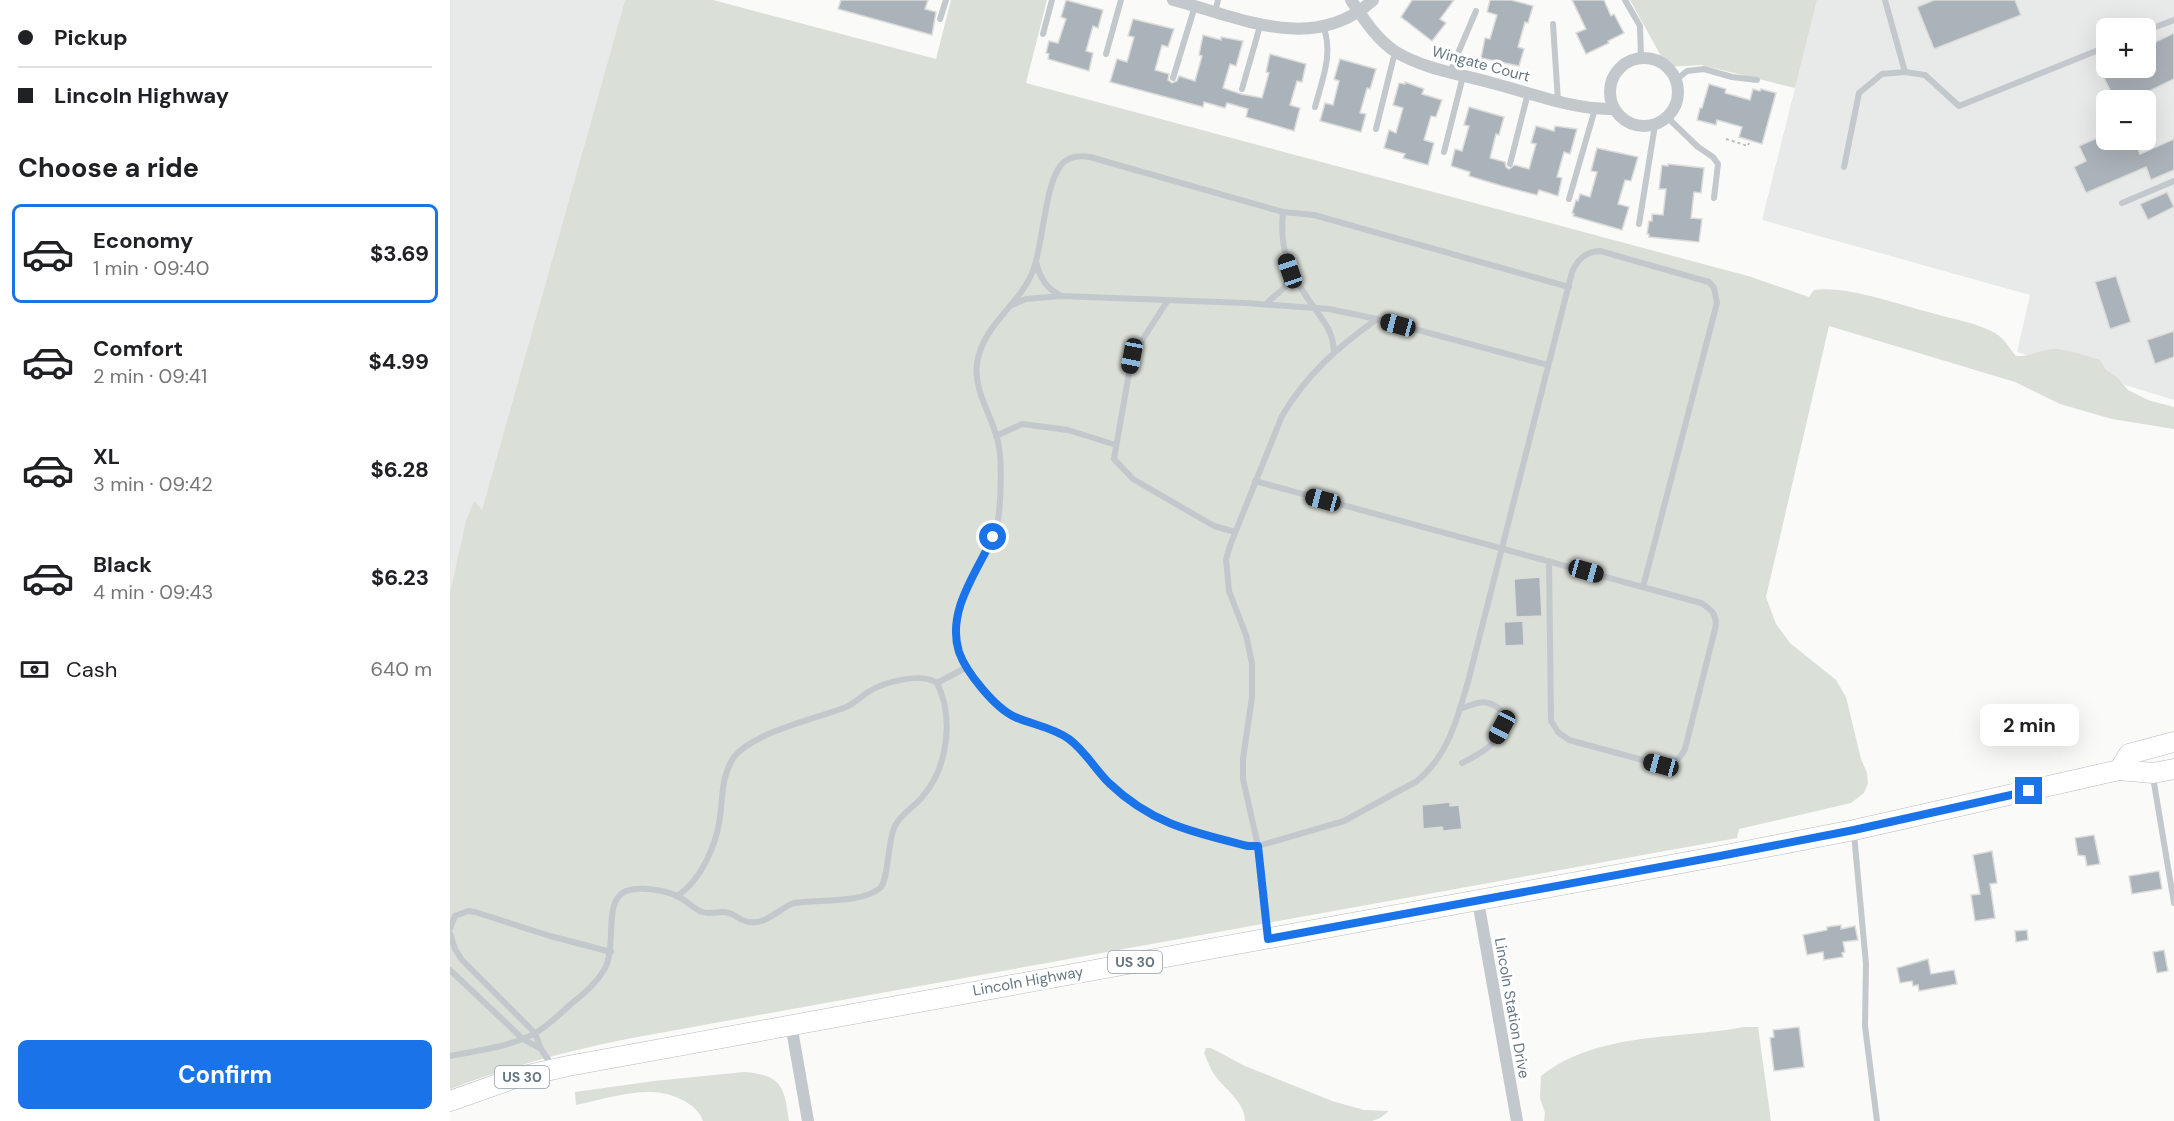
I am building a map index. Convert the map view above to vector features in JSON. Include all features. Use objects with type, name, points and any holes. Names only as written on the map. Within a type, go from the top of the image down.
[{"type":"main road","points":[[2119,770],[2129,754],[2174,742]]},
{"type":"main road","name":"Lincoln Highway","points":[[450,1101],[515,1078],[555,1069],[1854,830],[2119,770],[2153,773],[2174,769]]},
{"type":"street","points":[[1173,0],[1195,6],[1217,6],[1260,26],[1278,29],[1322,26],[1359,12],[1373,0]]},
{"type":"street","name":"Wingate Court","points":[[1351,0],[1380,38],[1395,51],[1420,63],[1558,101],[1595,109],[1613,109]]},
{"type":"street","points":[[1641,57],[1659,61],[1667,67],[1676,80],[1677,100],[1673,110],[1655,125],[1645,126],[1627,122],[1613,109],[1610,99],[1611,80],[1623,64],[1641,57]]},
{"type":"street","name":"Lincoln Station Drive","points":[[1478,901],[1517,1121]]},
{"type":"street","points":[[791,1024],[808,1121]]},
{"type":"lane","points":[[940,19],[946,0]]},
{"type":"lane","points":[[1043,34],[1052,0]]},
{"type":"lane","points":[[1106,54],[1121,0]]},
{"type":"lane","points":[[1625,0],[1640,26],[1641,57]]},
{"type":"lane","points":[[1885,0],[1905,72]]},
{"type":"lane","points":[[1173,78],[1195,6]]},
{"type":"lane","points":[[1450,72],[1476,11]]},
{"type":"lane","points":[[2156,27],[2174,20]]},
{"type":"lane","points":[[1553,24],[1558,101]]},
{"type":"lane","points":[[1242,89],[1260,26]]},
{"type":"lane","points":[[1315,107],[1328,55],[1326,35],[1322,26]]},
{"type":"lane","points":[[1376,129],[1395,51]]},
{"type":"lane","points":[[1844,167],[1860,93],[1882,74],[1905,72],[1925,75],[1959,106],[2096,51]]},
{"type":"lane","points":[[1676,80],[1687,71],[1704,69],[1732,77],[1757,80]]},
{"type":"lane","points":[[1444,152],[1463,75]]},
{"type":"lane","points":[[1510,164],[1528,93]]},
{"type":"lane","points":[[1569,199],[1595,109]]},
{"type":"lane","points":[[1667,117],[1718,164],[1714,198]]},
{"type":"lane","points":[[1639,224],[1655,125]]},
{"type":"lane","points":[[1012,306],[1029,281],[1036,260],[1055,174],[1060,166],[1073,157],[1080,156],[1283,212],[1314,215],[1569,287]]},
{"type":"lane","points":[[2122,202],[2174,181]]},
{"type":"lane","points":[[1283,212],[1281,228],[1283,250],[1290,271],[1331,332],[1334,352]]},
{"type":"lane","points":[[1548,365],[1377,319],[1314,308],[1061,296],[1026,299],[1002,314],[985,336],[977,366],[977,380],[981,395],[1000,448],[997,525],[962,601],[957,637],[960,652],[967,667],[1002,709],[1015,717],[1045,726],[1069,739],[1108,781],[1144,811],[1179,828],[1248,846],[1258,846],[1344,821],[1417,781],[1427,773],[1444,750],[1460,709],[1576,264],[1587,253],[1600,251],[1709,282],[1717,303],[1643,587]]},
{"type":"lane","points":[[1036,260],[1042,280],[1061,296]]},
{"type":"lane","points":[[1266,304],[1274,299],[1285,286],[1290,271]]},
{"type":"lane","points":[[1168,300],[1132,356],[1114,459],[1133,479],[1214,526],[1235,531]]},
{"type":"lane","points":[[1268,939],[1258,846],[1244,779],[1243,759],[1252,697],[1250,649],[1229,591],[1226,559],[1255,481],[1287,407],[1305,380],[1334,352],[1377,319]]},
{"type":"lane","points":[[996,436],[1022,424],[1068,430],[1116,445]]},
{"type":"lane","points":[[1255,481],[1502,548],[1701,603],[1713,611],[1716,622],[1684,749],[1677,761],[1666,765],[1569,740],[1554,728],[1551,721],[1549,561]]},
{"type":"lane","points":[[937,683],[967,667]]},
{"type":"lane","points":[[450,1056],[502,1046],[535,1033],[594,983],[603,971],[611,952],[612,908],[624,892],[638,889],[677,896],[702,912],[729,912],[749,922],[763,921],[783,907],[794,903],[863,895],[880,887],[886,877],[887,853],[895,826],[901,817],[923,797],[940,769],[946,741],[946,723],[942,693],[937,683],[930,679],[915,677],[881,685],[844,709],[786,727],[736,754],[727,768],[723,783],[717,835],[711,851],[692,883],[677,896]]},
{"type":"lane","points":[[1460,709],[1479,702],[1493,703],[1503,712],[1502,727],[1495,741],[1480,754],[1462,763]]},
{"type":"lane","points":[[2153,773],[2174,903]]},
{"type":"lane","points":[[1854,830],[1866,964],[1865,1026],[1877,1121]]},
{"type":"lane","points":[[450,928],[455,916],[468,911],[475,912],[550,936],[611,952]]},
{"type":"lane","points":[[450,934],[462,960],[535,1033],[541,1049],[555,1069]]},
{"type":"lane","points":[[450,969],[523,1039],[541,1049]]},
{"type":"path","points":[[1726,139],[1748,146],[1749,143]]},
{"type":"shaded area","points":[[450,0],[625,0],[450,625]]},
{"type":"shaded area","points":[[625,0],[713,0],[936,59],[951,0],[1047,0],[1026,83],[1748,276],[1809,297],[1814,290],[1841,290],[1980,326],[1995,333],[2016,356],[2053,349],[2100,360],[2106,370],[2117,377],[2128,390],[2148,400],[2174,407],[2174,429],[2112,419],[2060,404],[2015,382],[1829,326],[1766,597],[1776,624],[1790,643],[1836,680],[1846,697],[1868,783],[1864,793],[1851,803],[1739,829],[1737,838],[632,1038],[517,1066],[450,1089],[450,593],[466,521],[474,501],[482,510]]},
{"type":"shaded area","points":[[1630,0],[1817,0],[1795,88],[1701,65],[1667,67]]},
{"type":"shaded area","points":[[1817,0],[2174,0],[2174,400],[2017,352],[2030,295],[1762,220]]},
{"type":"shaded area","points":[[1758,1027],[1771,1121],[1544,1121],[1545,1113],[1540,1098],[1541,1076],[1563,1062],[1587,1051],[1612,1044]]},
{"type":"shaded area","points":[[1206,1048],[1211,1048],[1245,1066],[1332,1101],[1364,1110],[1389,1111],[1372,1121],[1245,1121],[1239,1103],[1211,1069],[1204,1053]]},
{"type":"shaded area","points":[[744,1072],[766,1076],[779,1084],[783,1091],[789,1121],[703,1121],[689,1104],[674,1096],[659,1093],[623,1094],[576,1105],[575,1092]]},
{"type":"building","points":[[841,0],[928,0],[925,9],[936,12],[932,35],[838,9]]},
{"type":"building","points":[[1066,0],[1103,10],[1098,28],[1093,26],[1086,51],[1093,53],[1089,71],[1048,59],[1049,54],[1046,53],[1049,41],[1058,43],[1066,19],[1061,17]]},
{"type":"building","points":[[1412,0],[1454,0],[1440,19],[1446,23],[1432,41],[1401,17]]},
{"type":"building","points":[[1490,0],[1511,0],[1533,6],[1528,23],[1525,22],[1518,47],[1524,49],[1519,66],[1481,58],[1485,38],[1490,39],[1497,15],[1487,12]]},
{"type":"building","points":[[1572,0],[1604,0],[1611,16],[1614,14],[1624,33],[1586,54],[1576,33],[1586,29]]},
{"type":"building","points":[[1934,0],[2015,0],[2021,15],[1934,49],[1917,7]]},
{"type":"building","points":[[1133,19],[1174,29],[1168,47],[1162,45],[1155,70],[1169,74],[1168,80],[1172,83],[1177,81],[1179,76],[1195,81],[1202,56],[1199,55],[1203,35],[1221,40],[1221,37],[1243,41],[1236,66],[1230,64],[1223,88],[1241,94],[1262,98],[1269,73],[1266,72],[1270,54],[1306,64],[1302,82],[1297,81],[1290,105],[1300,108],[1294,131],[1246,117],[1248,109],[1227,103],[1225,108],[1204,102],[1203,107],[1110,82],[1117,59],[1127,62],[1134,37],[1128,36]]},
{"type":"building","points":[[2174,33],[2174,79],[2151,90],[2110,90],[2104,78],[2156,78],[2156,42]]},
{"type":"building","points":[[1340,59],[1376,69],[1370,89],[1367,88],[1360,113],[1366,114],[1361,132],[1320,121],[1325,103],[1333,105],[1339,81],[1334,79]]},
{"type":"building","points":[[1405,82],[1424,89],[1422,94],[1442,100],[1436,117],[1431,116],[1424,140],[1434,143],[1428,165],[1403,158],[1405,154],[1384,148],[1389,130],[1396,133],[1403,108],[1393,105],[1399,83],[1405,84]]},
{"type":"building","points":[[1709,84],[1726,89],[1725,93],[1750,100],[1753,89],[1776,93],[1762,144],[1739,137],[1742,127],[1717,120],[1716,125],[1697,120]]},
{"type":"building","points":[[1469,107],[1504,117],[1499,135],[1496,134],[1490,158],[1505,162],[1509,169],[1515,165],[1529,169],[1536,144],[1531,143],[1536,126],[1554,131],[1555,126],[1577,129],[1570,154],[1564,152],[1557,177],[1562,178],[1558,196],[1539,190],[1537,195],[1502,186],[1469,176],[1470,172],[1451,166],[1455,149],[1462,151],[1469,126],[1464,125]]},
{"type":"building","points":[[2096,138],[2096,150],[2138,150],[2140,154],[2156,150],[2156,147],[2174,139],[2174,170],[2151,180],[2146,167],[2086,193],[2074,167],[2086,161],[2079,146]]},
{"type":"building","points":[[1597,148],[1638,157],[1631,181],[1625,180],[1618,204],[1629,207],[1622,230],[1573,216],[1572,213],[1580,194],[1590,197],[1597,172],[1591,171]]},
{"type":"building","points":[[1668,164],[1704,168],[1701,193],[1694,192],[1691,218],[1702,219],[1699,242],[1649,237],[1647,234],[1652,214],[1663,215],[1666,189],[1659,189],[1662,165],[1668,166]]},
{"type":"building","points":[[2167,192],[2174,207],[2148,220],[2140,204]]},
{"type":"building","points":[[2116,276],[2131,322],[2110,329],[2095,282]]},
{"type":"building","points":[[2174,331],[2174,357],[2155,364],[2147,340]]},
{"type":"building","points":[[1540,577],[1542,616],[1516,617],[1514,579]]},
{"type":"building","points":[[1523,621],[1524,645],[1505,646],[1504,622]]},
{"type":"building","points":[[1450,802],[1450,806],[1459,805],[1462,829],[1443,831],[1442,827],[1423,829],[1422,805]]},
{"type":"building","points":[[2094,835],[2100,864],[2087,866],[2085,856],[2078,855],[2075,838]]},
{"type":"building","points":[[1992,851],[1997,883],[1990,884],[1995,918],[1975,921],[1971,895],[1980,894],[1973,855]]},
{"type":"building","points":[[2159,871],[2162,889],[2132,894],[2129,876]]},
{"type":"building","points":[[1841,925],[1841,929],[1855,926],[1858,940],[1843,942],[1845,952],[1842,953],[1843,957],[1824,960],[1823,952],[1807,955],[1803,935]]},
{"type":"building","points":[[2027,930],[2028,940],[2016,942],[2015,931]]},
{"type":"building","points":[[2164,950],[2168,971],[2157,973],[2153,952]]},
{"type":"building","points":[[1928,959],[1931,974],[1954,970],[1957,984],[1919,991],[1918,985],[1913,986],[1912,981],[1900,983],[1897,968]]},
{"type":"building","points":[[1799,1027],[1804,1067],[1774,1071],[1770,1038],[1774,1037],[1773,1030]]},
{"type":"route","points":[[993,537],[969,582],[958,619],[957,637],[960,652],[967,667],[1002,709],[1015,717],[1045,726],[1069,739],[1108,781],[1144,811],[1179,828],[1248,846],[1258,846],[1268,939],[1854,830],[2029,791]]}]
